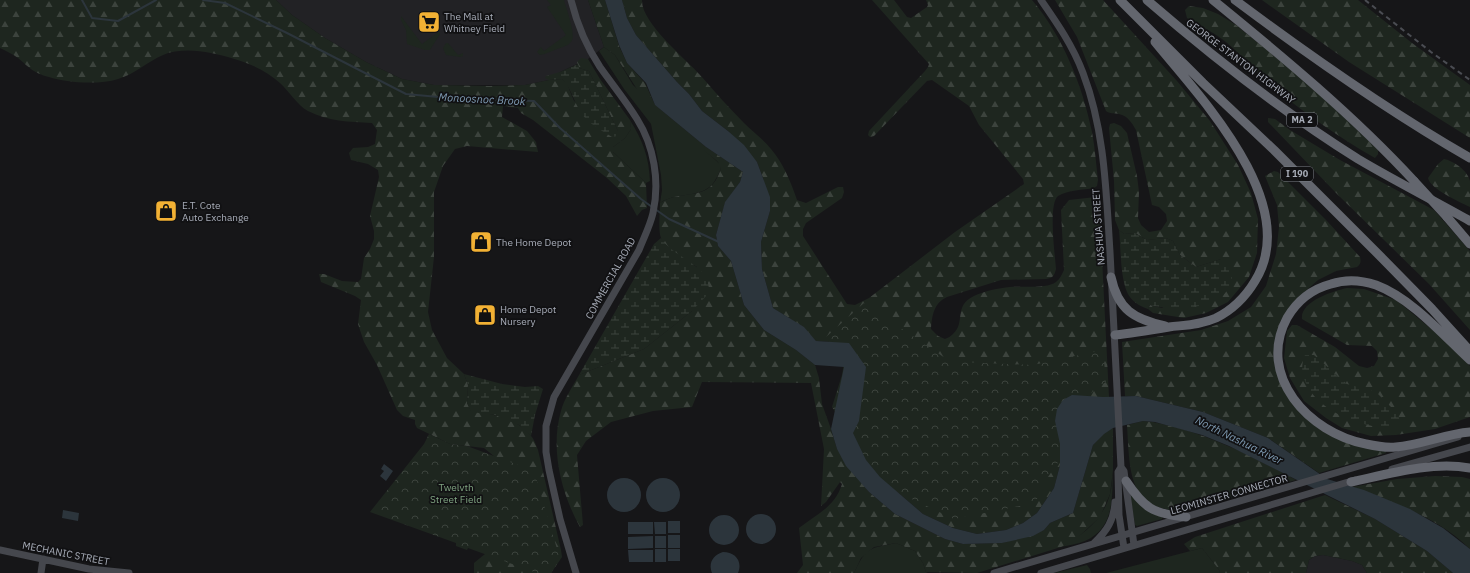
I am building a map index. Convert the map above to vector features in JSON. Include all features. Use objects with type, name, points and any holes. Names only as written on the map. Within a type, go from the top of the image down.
[{"type":"highway","name":"GEORGE STANTON HIGHWAY","points":[[1147,0],[1233,71],[1314,129],[1365,162],[1470,221]]},
{"type":"highway","points":[[1213,0],[1330,98],[1363,129],[1414,181],[1470,244]]},
{"type":"highway","points":[[1234,0],[1364,91],[1470,158]]},
{"type":"highway","points":[[1115,335],[1194,325],[1224,313],[1242,298],[1257,278],[1264,260],[1267,237],[1262,204],[1254,180],[1245,161],[1231,138],[1201,98],[1121,1]]},
{"type":"highway","name":"I 190","points":[[1121,1],[1381,257],[1432,309],[1470,351]]},
{"type":"highway","points":[[1111,277],[1118,299],[1130,313],[1144,320],[1170,327]]},
{"type":"highway","points":[[1470,360],[1411,305],[1398,296],[1375,285],[1350,280],[1336,282],[1317,289],[1298,303],[1290,313],[1282,329],[1279,340],[1278,357],[1280,371],[1286,388],[1296,403],[1309,417],[1339,436],[1364,444],[1396,447],[1470,433]]},
{"type":"highway","points":[[1351,482],[1383,474],[1445,466],[1470,468]]},
{"type":"highway","points":[[1126,481],[1141,501],[1156,512],[1186,517]]},
{"type":"main road","name":"COMMERCIAL ROAD","points":[[571,0],[589,49],[636,117],[647,138],[654,166],[655,179],[655,201],[653,212],[650,224],[639,250],[554,397],[546,426],[546,452],[549,470],[560,519],[576,573]]},
{"type":"main road","name":"NASHUA STREET","points":[[1041,0],[1074,52],[1083,72],[1098,120],[1104,167],[1115,335],[1120,446],[1119,515],[1124,548]]},
{"type":"main road","name":"LEOMINSTER CONNECTOR","points":[[994,573],[1470,433]]},
{"type":"main road","points":[[1383,474],[1470,447]]},
{"type":"main road","name":"NASHUA STREET","points":[[1120,470],[1124,471],[1126,481],[1134,545]]},
{"type":"main road","points":[[1092,544],[1106,530],[1112,521],[1115,509],[1115,482],[1120,470]]},
{"type":"main road","points":[[1041,573],[1351,482]]},
{"type":"main road","name":"MECHANIC STREET","points":[[0,550],[89,569],[129,573]]},
{"type":"main road","points":[[41,573],[43,559]]},
{"type":"shaded area","name":"The Mall at Whitney Field","points":[[276,0],[588,0],[604,47],[588,59],[560,72],[549,80],[525,85],[434,85],[402,79],[366,62],[325,38],[292,15]]},
{"type":"shaded area","points":[[1323,555],[1352,561],[1362,565],[1367,573],[1306,573],[1309,560],[1315,556]]},
{"type":"green space","points":[[0,0],[276,0],[292,15],[325,38],[366,62],[402,79],[434,85],[489,86],[525,85],[562,79],[567,84],[574,101],[618,131],[589,71],[579,68],[577,62],[581,58],[588,59],[600,79],[630,120],[631,129],[625,138],[613,147],[613,152],[646,183],[647,208],[642,210],[637,216],[626,196],[607,178],[533,120],[521,113],[518,108],[503,106],[502,117],[527,131],[536,142],[538,152],[467,146],[455,149],[443,166],[434,192],[434,257],[428,312],[432,330],[447,358],[464,374],[468,385],[467,403],[471,411],[496,415],[511,421],[519,425],[534,440],[538,450],[562,557],[551,573],[474,573],[474,563],[485,554],[508,541],[495,457],[484,448],[450,444],[417,428],[415,420],[403,416],[397,410],[377,365],[364,342],[358,324],[361,300],[321,282],[319,274],[324,274],[342,281],[358,282],[361,279],[364,258],[374,239],[374,231],[370,216],[379,177],[378,170],[368,164],[351,160],[349,153],[353,148],[368,147],[375,144],[377,130],[372,123],[339,120],[315,114],[308,111],[297,102],[273,77],[257,67],[239,60],[205,52],[187,51],[168,53],[124,77],[110,81],[93,83],[56,79],[35,72],[16,57],[0,48]]},
{"type":"green space","points":[[547,0],[564,0],[572,28],[573,39],[567,45],[540,55],[537,52],[541,47],[544,51],[566,35],[547,7],[551,5]]},
{"type":"green space","points":[[588,0],[605,0],[619,46],[627,63],[645,83],[655,105],[706,147],[743,172],[740,182],[725,203],[716,235],[718,246],[731,261],[744,305],[764,330],[796,350],[815,365],[819,378],[822,404],[837,449],[869,492],[895,514],[945,539],[963,544],[1002,543],[1044,530],[1050,523],[1073,513],[1093,445],[1104,433],[1113,428],[1113,470],[1110,494],[1100,517],[1075,540],[1061,547],[977,573],[926,572],[923,563],[915,551],[896,543],[874,547],[861,558],[854,573],[797,573],[803,565],[799,528],[819,514],[835,499],[842,484],[840,482],[826,502],[821,506],[824,449],[811,383],[702,382],[692,407],[653,411],[611,422],[586,441],[577,455],[583,525],[580,527],[567,500],[559,470],[557,440],[562,406],[579,375],[644,349],[692,311],[697,267],[671,250],[663,242],[661,238],[659,221],[660,203],[668,199],[707,189],[713,184],[720,172],[720,165],[717,161],[644,100],[615,55],[604,47]]},
{"type":"green space","points":[[622,0],[642,0],[644,9],[656,30],[701,76],[733,112],[765,142],[775,154],[786,173],[797,200],[806,203],[838,187],[843,187],[844,192],[842,198],[806,223],[803,229],[803,236],[847,304],[855,305],[869,298],[955,232],[1024,184],[1023,179],[979,125],[969,106],[932,80],[927,81],[874,136],[870,137],[868,135],[869,131],[925,71],[929,64],[872,0],[894,0],[907,17],[911,18],[927,7],[928,5],[926,0],[1032,0],[1053,29],[1062,45],[1083,96],[1095,150],[1098,180],[1097,186],[1094,188],[1071,191],[1062,194],[1058,196],[1055,201],[1053,219],[1056,269],[1053,276],[1046,279],[1001,280],[947,297],[936,306],[934,310],[931,329],[938,336],[945,339],[953,334],[959,325],[964,305],[968,300],[978,294],[1001,288],[1047,286],[1056,282],[1064,270],[1061,210],[1069,200],[1096,197],[1099,199],[1109,397],[1103,397],[1060,444],[1060,465],[1054,488],[1037,513],[1023,523],[1006,530],[977,534],[953,528],[923,514],[880,477],[849,343],[816,341],[803,327],[773,308],[762,269],[761,242],[770,211],[763,178],[757,162],[728,131],[702,111],[689,94],[636,35],[627,18]]},
{"type":"green space","points":[[1055,0],[1103,0],[1177,81],[1210,121],[1238,165],[1251,193],[1258,219],[1257,253],[1249,277],[1228,302],[1206,313],[1184,318],[1153,313],[1148,309],[1150,305],[1162,308],[1228,259],[1221,259],[1196,267],[1180,255],[1173,241],[1166,238],[1147,240],[1135,233],[1124,234],[1119,230],[1115,220],[1114,181],[1109,128],[1110,124],[1114,123],[1121,126],[1127,133],[1137,176],[1139,192],[1138,218],[1141,225],[1149,232],[1161,230],[1167,221],[1166,214],[1159,207],[1152,205],[1136,130],[1125,116],[1106,111],[1077,37]]},
{"type":"green space","points":[[1262,0],[1358,0],[1412,43],[1470,85],[1470,138],[1349,62]]},
{"type":"green space","points":[[1189,6],[1203,8],[1218,14],[1236,25],[1306,82],[1378,150],[1378,154],[1375,158],[1334,133],[1308,114],[1270,85],[1226,42],[1187,18],[1185,10]]},
{"type":"green space","points":[[401,16],[422,44],[440,31],[440,34],[430,50],[425,50],[407,44],[406,30],[401,20]]},
{"type":"green space","points":[[446,43],[448,43],[458,55],[463,53],[463,56],[446,55],[443,48]]},
{"type":"green space","points":[[604,47],[615,55],[633,85],[721,165],[717,177],[706,189],[692,194],[667,199],[660,203],[662,190],[661,175],[651,124],[624,89],[599,51]]},
{"type":"green space","points":[[578,64],[579,68],[589,71],[618,131],[618,136],[612,137],[582,115],[569,88],[562,79],[549,80],[545,78],[546,76]]},
{"type":"green space","points":[[1268,118],[1275,119],[1290,130],[1340,160],[1434,210],[1470,251],[1470,330],[1429,284],[1337,194],[1268,122]]},
{"type":"green space","points":[[630,120],[642,142],[647,157],[650,181],[646,183],[613,152],[613,147],[625,138],[631,129]]},
{"type":"green space","points":[[1444,159],[1460,167],[1469,177],[1470,207],[1446,195],[1430,182],[1428,178],[1438,164]]},
{"type":"green space","points":[[1274,171],[1278,172],[1327,221],[1360,257],[1361,261],[1357,267],[1336,271],[1318,280],[1301,295],[1288,309],[1280,322],[1276,338],[1276,370],[1316,425],[1385,450],[1386,453],[1319,473],[1268,438],[1203,412],[1136,396],[1125,396],[1122,342],[1201,330],[1228,321],[1251,307],[1266,286],[1276,254],[1279,227],[1277,205],[1265,176]]},
{"type":"green space","points":[[1119,230],[1124,234],[1135,233],[1147,240],[1166,238],[1173,241],[1180,255],[1196,267],[1221,259],[1228,259],[1232,270],[1229,288],[1221,297],[1199,306],[1173,308],[1150,305],[1148,309],[1141,306],[1131,298],[1127,292],[1122,270]]},
{"type":"green space","points":[[661,238],[674,251],[698,268],[708,283],[709,293],[692,311],[644,349],[579,375],[654,244]]},
{"type":"green space","points":[[1347,288],[1364,289],[1396,300],[1446,341],[1470,366],[1470,417],[1435,429],[1396,435],[1371,436],[1342,428],[1304,401],[1290,378],[1284,358],[1287,331],[1292,325],[1297,325],[1335,347],[1359,366],[1367,368],[1374,366],[1378,359],[1377,351],[1372,346],[1347,345],[1302,319],[1306,307],[1312,302],[1327,294]]},
{"type":"green space","points":[[864,303],[945,358],[961,362],[1033,365],[1103,350],[1106,382],[1094,389],[1082,410],[1066,451],[1048,477],[1035,503],[954,519],[880,484],[832,407],[842,375],[844,363],[826,337]]},
{"type":"green space","points":[[1305,355],[1314,355],[1347,384],[1376,392],[1398,414],[1400,423],[1396,428],[1386,428],[1364,424],[1342,416],[1323,404],[1313,395],[1304,379],[1302,367]]},
{"type":"green space","points":[[464,374],[502,384],[525,387],[538,386],[543,389],[535,415],[531,436],[519,425],[495,415],[471,412],[467,403],[468,385]]},
{"type":"green space","points":[[1143,421],[1172,426],[1212,439],[1255,458],[1296,480],[1187,510],[1167,509],[1153,505],[1142,497],[1136,486],[1131,473],[1129,458],[1127,425]]},
{"type":"green space","name":"Twelvth Street Field","points":[[429,434],[450,444],[467,446],[534,471],[560,559],[551,573],[537,573],[468,548],[467,550],[456,546],[456,543],[370,512],[424,444]]},
{"type":"green space","points":[[1113,470],[1112,501],[1107,520],[1102,528],[1095,535],[1085,541],[1061,547],[1084,532],[1102,512],[1110,494]]},
{"type":"green space","points":[[1435,476],[1462,477],[1470,479],[1470,549],[1444,528],[1415,512],[1352,487],[1397,479]]},
{"type":"green space","points":[[1130,495],[1162,517],[1162,519],[1137,526],[1135,525]]},
{"type":"green space","points":[[1325,495],[1375,519],[1427,551],[1453,573],[1367,573],[1362,565],[1352,561],[1323,555],[1315,556],[1309,560],[1306,573],[1219,573],[1220,571],[1202,548],[1190,551],[1184,544],[1195,537]]},
{"type":"green space","points":[[896,543],[915,551],[923,563],[926,572],[928,573],[854,573],[862,558],[870,550],[880,546]]},
{"type":"green space","points":[[1202,548],[1220,571],[1219,573],[1106,573]]},
{"type":"green space","points":[[1087,565],[1091,573],[1054,573]]},
{"type":"water","name":"North Nashua River","points":[[605,0],[622,0],[627,18],[636,35],[689,94],[702,111],[744,145],[757,162],[770,197],[770,211],[761,242],[762,269],[773,308],[804,327],[816,341],[849,343],[866,367],[859,421],[853,433],[866,460],[880,477],[923,514],[953,528],[977,534],[1006,530],[1023,523],[1037,513],[1054,488],[1060,465],[1060,444],[1055,421],[1057,409],[1063,400],[1072,395],[1103,397],[1136,396],[1203,412],[1268,438],[1327,479],[1364,490],[1410,509],[1443,528],[1470,549],[1470,573],[1453,573],[1427,551],[1375,519],[1229,446],[1202,435],[1155,422],[1143,421],[1113,428],[1104,434],[1093,445],[1073,513],[1050,523],[1044,530],[1033,536],[1002,543],[963,544],[945,539],[895,514],[869,492],[846,466],[837,449],[831,429],[844,367],[815,365],[796,350],[764,330],[744,305],[731,261],[718,246],[716,235],[725,202],[740,182],[743,172],[706,147],[655,105],[646,83],[627,63],[619,45]]},
{"type":"water","points":[[384,464],[393,471],[386,481],[380,476],[384,471],[381,469]]},
{"type":"water","points":[[624,478],[636,483],[641,495],[636,507],[624,512],[612,507],[607,495],[612,483]]},
{"type":"water","points":[[663,478],[675,483],[680,495],[675,507],[663,512],[651,507],[646,495],[651,483]]},
{"type":"water","points":[[63,510],[79,513],[78,521],[62,518]]},
{"type":"water","points":[[761,514],[771,519],[776,529],[771,539],[761,544],[751,539],[746,529],[751,519]]},
{"type":"water","points":[[724,515],[734,520],[739,530],[734,540],[724,545],[714,540],[709,530],[714,520]]},
{"type":"water","points":[[668,521],[680,521],[680,533],[668,533]]},
{"type":"water","points":[[628,522],[653,522],[653,534],[628,534]]},
{"type":"water","points":[[654,522],[666,522],[666,534],[655,534]]},
{"type":"water","points":[[668,535],[680,535],[680,548],[668,548]]},
{"type":"water","points":[[653,536],[653,548],[628,549],[628,537]]},
{"type":"water","points":[[655,536],[666,536],[666,548],[655,548]]},
{"type":"water","points":[[655,549],[666,549],[666,562],[655,562]]},
{"type":"water","points":[[668,549],[680,549],[680,561],[668,561]]},
{"type":"water","points":[[628,550],[653,550],[653,562],[629,562]]},
{"type":"water","points":[[723,552],[734,555],[737,558],[739,561],[738,573],[712,573],[712,560],[716,555]]},
{"type":"waterway","name":"Monoosnoc Brook","points":[[82,0],[92,18],[118,21],[156,0]]},
{"type":"waterway","name":"Monoosnoc Brook","points":[[203,0],[225,3],[406,94],[449,98],[534,101],[560,128],[652,207]]},
{"type":"waterway","name":"Monoosnoc Brook","points":[[655,209],[669,219],[719,242]]},
{"type":"railway","points":[[1365,0],[1431,52],[1470,80]]},
{"type":"place","name":"The Mall at Whitney Field","points":[[429,22]]},
{"type":"place","name":"E.T. Cote Auto Exchange","points":[[166,211]]},
{"type":"place","name":"The Home Depot","points":[[481,242]]},
{"type":"place","name":"Home Depot Nursery","points":[[485,315]]}]
